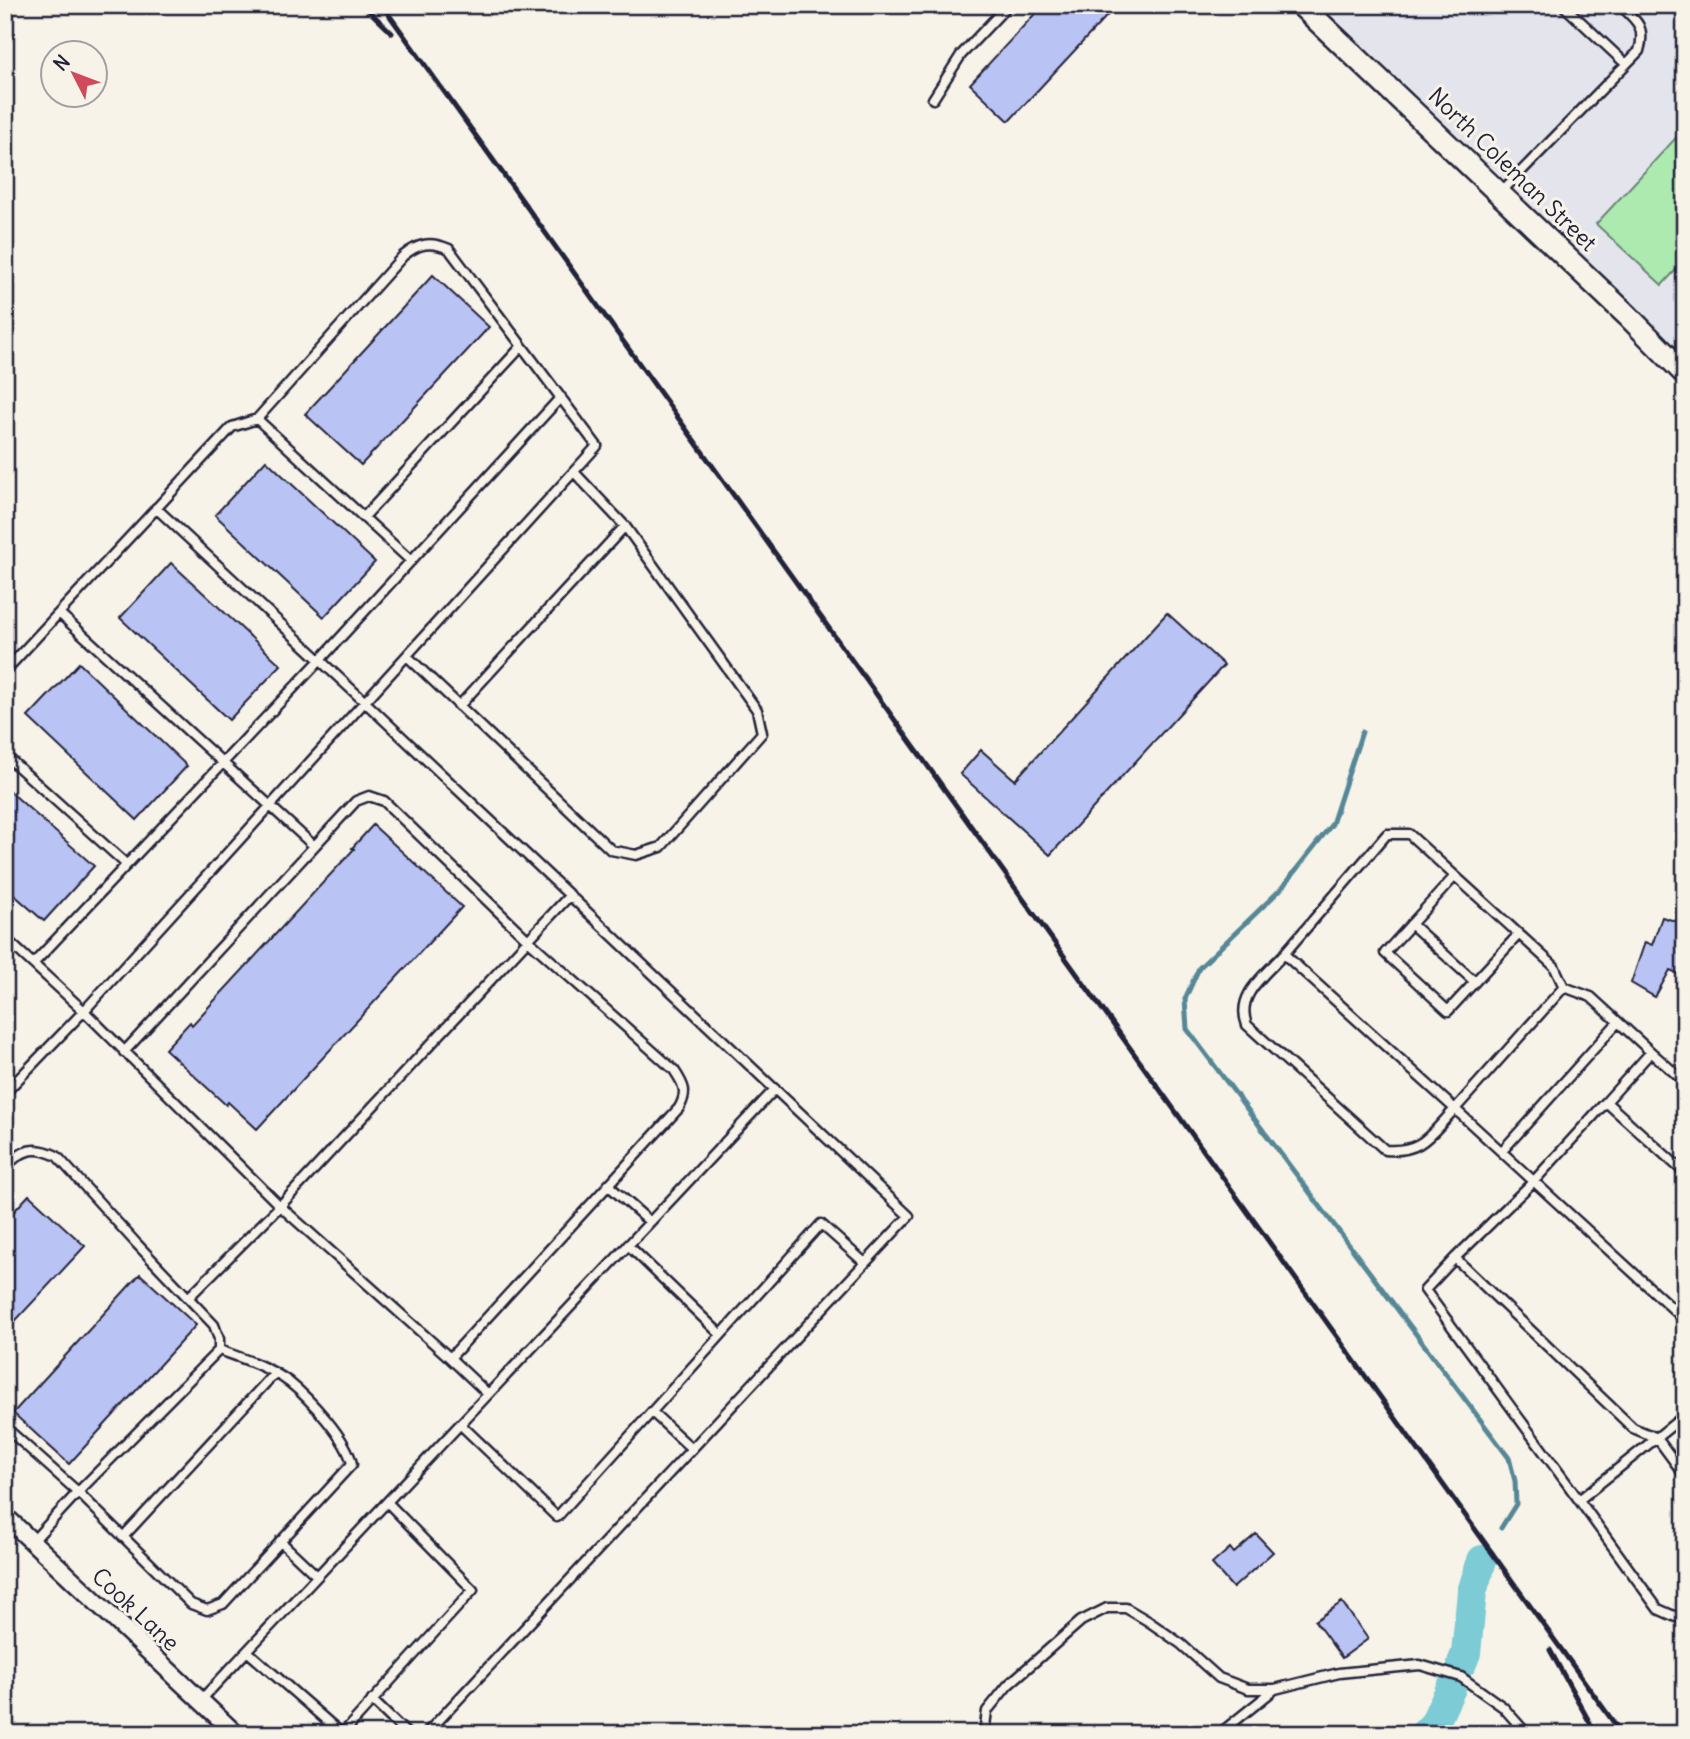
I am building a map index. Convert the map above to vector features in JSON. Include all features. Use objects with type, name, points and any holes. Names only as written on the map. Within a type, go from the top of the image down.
[{"type":"street","name":"North Coleman Street","points":[[1301,5],[1628,316],[1685,374]]},
{"type":"street","name":"Cook Lane","points":[[5,1516],[236,1734]]},
{"type":"lane","points":[[933,99],[961,55],[1008,5]]},
{"type":"lane","points":[[1563,5],[1626,64]]},
{"type":"lane","points":[[1500,194],[1639,51],[1643,38],[1639,25],[1620,5]]},
{"type":"lane","points":[[5,671],[232,427],[257,419],[403,256],[417,245],[435,243],[449,249],[597,446],[84,1011],[5,1093]]},
{"type":"lane","points":[[364,517],[522,346]]},
{"type":"lane","points":[[33,964],[320,660],[561,397]]},
{"type":"lane","points":[[257,419],[411,561]]},
{"type":"lane","points":[[407,656],[611,850],[636,855],[661,847],[762,733],[757,710],[625,526],[573,472]]},
{"type":"lane","points":[[156,508],[909,1216],[426,1734]]},
{"type":"lane","points":[[459,706],[625,526]]},
{"type":"lane","points":[[59,613],[314,846]]},
{"type":"lane","points":[[5,755],[126,864]]},
{"type":"lane","points":[[124,1052],[356,801],[369,796],[384,801],[528,940],[674,1070],[683,1083],[686,1095],[679,1108],[450,1358]]},
{"type":"lane","points":[[1564,986],[1418,1147],[1403,1151],[1385,1150],[1247,1025],[1242,1012],[1245,997],[1387,834],[1409,834],[1554,966],[1564,986],[1591,997],[1685,1082]]},
{"type":"lane","points":[[1455,876],[1385,953],[1448,1011],[1519,934]]},
{"type":"lane","points":[[189,1297],[279,1206],[570,895]]},
{"type":"lane","points":[[1412,924],[1475,982]]},
{"type":"lane","points":[[5,938],[84,1011],[279,1206],[488,1394]]},
{"type":"lane","points":[[1284,954],[1685,1320]]},
{"type":"lane","points":[[1502,1151],[1618,1022]]},
{"type":"lane","points":[[1651,1052],[1534,1181],[1426,1290],[1658,1609],[1676,1617],[1685,1617]]},
{"type":"lane","points":[[201,1700],[775,1089]]},
{"type":"lane","points":[[1606,1102],[1685,1173]]},
{"type":"lane","points":[[5,1167],[28,1149],[43,1149],[57,1156],[214,1325],[219,1339],[219,1350],[32,1542]]},
{"type":"lane","points":[[608,1185],[650,1222]]},
{"type":"lane","points":[[460,1424],[557,1517],[821,1224],[865,1263]]},
{"type":"lane","points":[[628,1245],[721,1335]]},
{"type":"lane","points":[[1455,1258],[1633,1428],[1657,1438],[1685,1476]]},
{"type":"lane","points":[[5,1427],[78,1492],[191,1604],[208,1610],[223,1604],[352,1464],[340,1436],[288,1381],[249,1361],[219,1350]]},
{"type":"lane","points":[[123,1537],[274,1374]]},
{"type":"lane","points":[[652,1412],[692,1448]]},
{"type":"lane","points":[[1579,1500],[1685,1415]]},
{"type":"lane","points":[[247,1651],[342,1734],[473,1590],[387,1502]]},
{"type":"lane","points":[[280,1541],[317,1576]]},
{"type":"lane","points":[[984,1734],[987,1711],[1008,1685],[1081,1621],[1107,1608],[1126,1608],[1181,1644],[1219,1678],[1248,1689],[1275,1689],[1339,1674],[1420,1665],[1461,1677],[1503,1707],[1527,1734]]},
{"type":"lane","points":[[1219,1734],[1275,1689]]},
{"type":"lane","points":[[372,1700],[407,1734]]},
{"type":"shaded area","points":[[1320,5],[1685,5],[1685,355],[1498,173]]},
{"type":"green space","points":[[1685,128],[1685,260],[1662,285],[1596,224]]},
{"type":"building","points":[[1043,5],[1117,5],[1009,121],[970,84]]},
{"type":"building","points":[[433,275],[489,327],[361,465],[305,414]]},
{"type":"building","points":[[266,460],[375,562],[324,617],[215,515]]},
{"type":"building","points":[[171,563],[281,665],[229,720],[120,618]]},
{"type":"building","points":[[1167,613],[1224,665],[1050,855],[960,774],[981,750],[1015,780]]},
{"type":"building","points":[[79,663],[187,766],[137,820],[28,717]]},
{"type":"building","points":[[5,787],[94,866],[44,921],[5,887]]},
{"type":"building","points":[[373,825],[462,907],[257,1129],[228,1102],[226,1105],[165,1049],[190,1022],[192,1025]]},
{"type":"building","points":[[1662,917],[1685,924],[1685,957],[1679,974],[1670,970],[1655,997],[1631,983],[1645,942],[1652,945]]},
{"type":"building","points":[[29,1195],[85,1246],[5,1332],[5,1221]]},
{"type":"building","points":[[140,1274],[196,1325],[69,1464],[13,1413]]},
{"type":"building","points":[[1256,1534],[1273,1552],[1233,1588],[1212,1564],[1230,1548],[1234,1553]]},
{"type":"building","points":[[1342,1602],[1368,1639],[1342,1658],[1315,1621]]},
{"type":"waterway","points":[[1362,732],[1332,824],[1280,890],[1199,968],[1185,999],[1187,1029],[1509,1458],[1515,1481],[1516,1504],[1501,1528]]},
{"type":"waterway","points":[[1462,1663],[1466,1653],[1472,1592],[1482,1560]]},
{"type":"waterway","points":[[1424,1734],[1434,1724],[1451,1688]]},
{"type":"railway","points":[[363,5],[392,33]]},
{"type":"railway","points":[[382,5],[1622,1734]]},
{"type":"railway","points":[[1550,1650],[1596,1734]]}]
